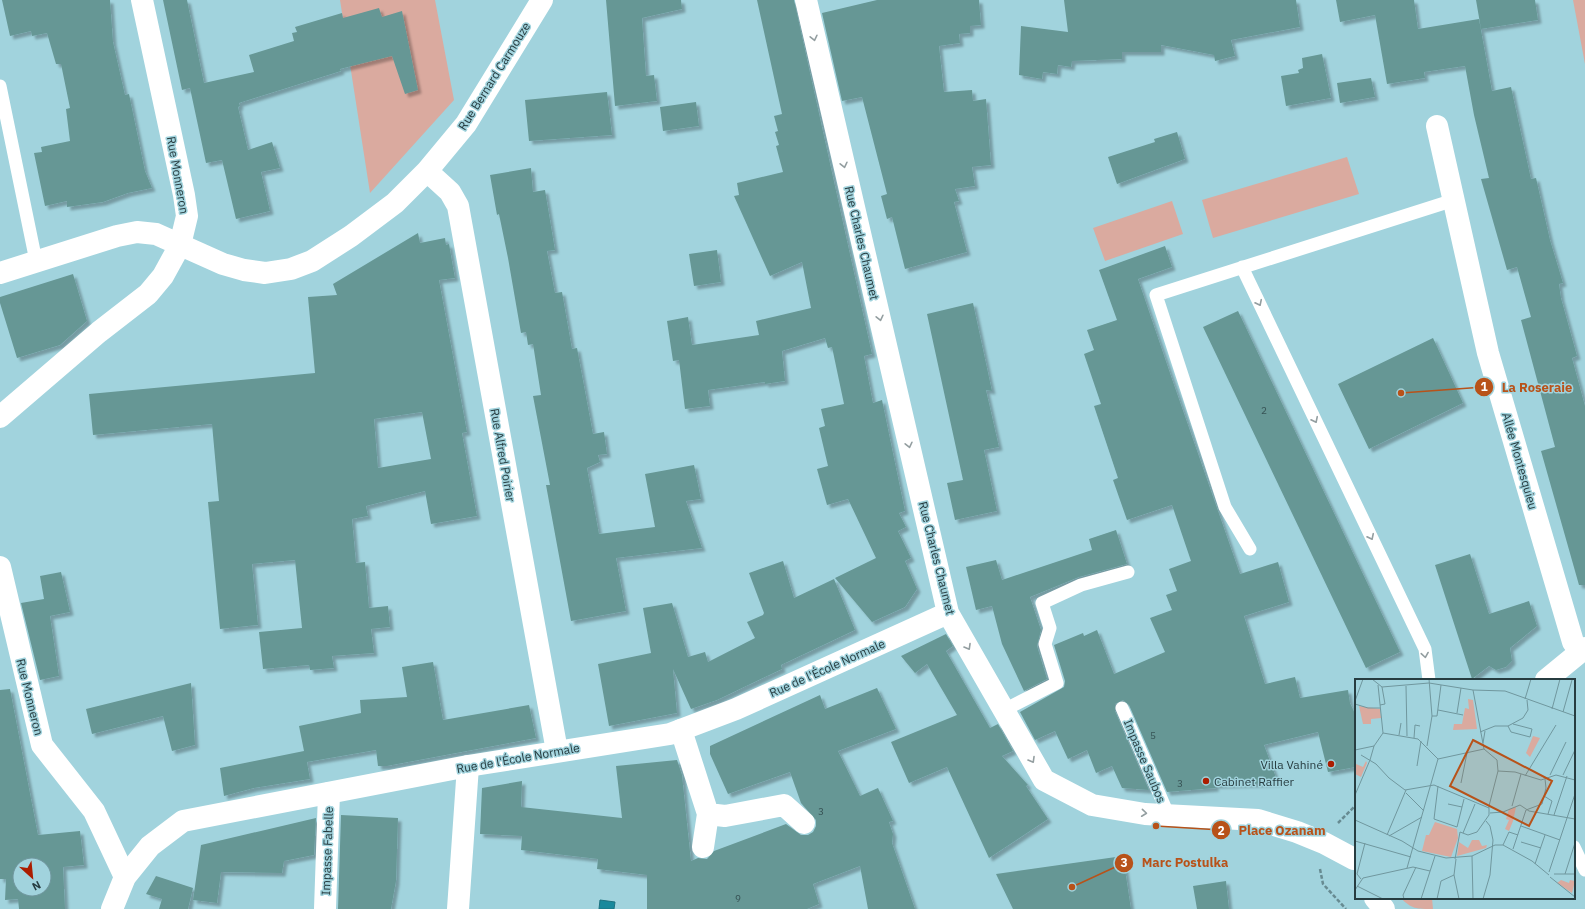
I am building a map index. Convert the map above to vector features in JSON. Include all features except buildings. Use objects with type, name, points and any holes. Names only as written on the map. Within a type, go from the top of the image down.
[{"type":"street","name":"Rue Monneron","points":[[0,417],[99,332],[148,294],[166,271],[180,245],[187,216],[185,202],[142,0]]},
{"type":"street","name":"Rue Bernard Carmouze","points":[[0,273],[117,236],[137,232],[156,234],[223,264],[244,270],[265,273],[291,269],[312,261],[356,232],[395,203],[426,171],[466,124],[542,0]]},
{"type":"street","name":"Rue Charles Chaumet","points":[[806,0],[948,613],[1044,780],[1092,805],[1145,814],[1168,814],[1258,820],[1297,832],[1324,843],[1355,861]]},
{"type":"street","name":"Allée Montesquieu","points":[[1437,126],[1488,353],[1573,642],[1583,650]]},
{"type":"street","name":"Rue Alfred Poirier","points":[[426,171],[450,192],[458,206],[557,751]]},
{"type":"street","name":"Rue Monneron","points":[[0,567],[3,594],[42,745],[94,811],[125,877]]},
{"type":"street","name":"Rue de l'École Normale","points":[[112,909],[125,877],[150,846],[183,821],[468,766],[670,734],[736,709],[948,613]]},
{"type":"street","points":[[1547,679],[1583,650]]},
{"type":"street","points":[[681,730],[708,814],[703,847]]},
{"type":"street","points":[[458,909],[468,766]]},
{"type":"street","name":"Impasse Fabelle","points":[[325,909],[329,793]]},
{"type":"street","points":[[708,814],[725,816],[784,805],[804,823]]},
{"type":"street","points":[[1376,899],[1384,909]]},
{"type":"lane","points":[[0,86],[36,261]]},
{"type":"lane","points":[[1250,549],[1225,507],[1156,295],[1454,200]]},
{"type":"lane","points":[[1242,267],[1425,649],[1429,679]]},
{"type":"lane","points":[[1004,710],[1057,683],[1045,644],[1050,628],[1042,603],[1081,585],[1128,572]]},
{"type":"lane","name":"Impasse Saubos","points":[[1122,708],[1168,814]]},
{"type":"lane","points":[[1575,849],[1585,870]]},
{"type":"shaded area","points":[[340,0],[435,0],[454,100],[370,193]]},
{"type":"shaded area","points":[[1573,0],[1585,0],[1585,64]]},
{"type":"shaded area","points":[[1347,157],[1359,194],[1213,238],[1202,200]]},
{"type":"shaded area","points":[[1172,201],[1183,234],[1105,261],[1093,228]]},
{"type":"shaded area","points":[[1402,899],[1432,899],[1433,909],[1415,908]]},
{"type":"water","points":[[600,900],[615,902],[614,909],[599,909]]},
{"type":"place","name":"La Roseraie","points":[[1401,393]]},
{"type":"place","name":"Villa Vahiné","points":[[1331,764]]},
{"type":"place","name":"Cabinet Raffier","points":[[1206,781]]},
{"type":"place","name":"Place Ozanam","points":[[1156,826]]},
{"type":"place","name":"Marc Postulka","points":[[1072,887]]}]
